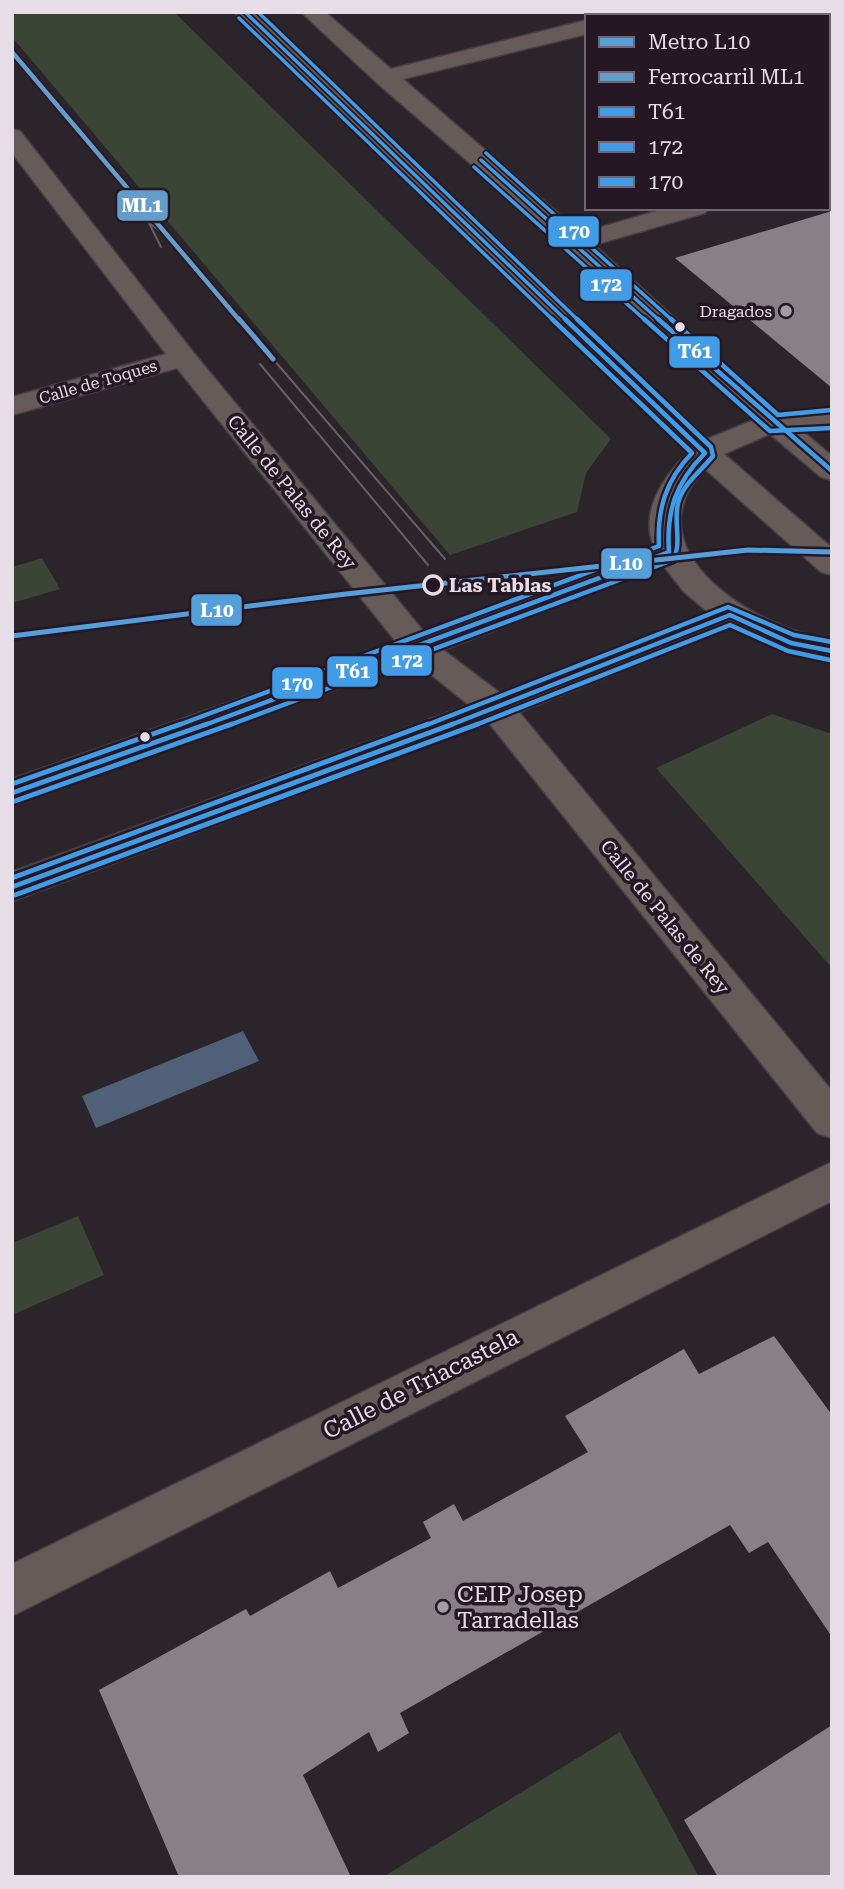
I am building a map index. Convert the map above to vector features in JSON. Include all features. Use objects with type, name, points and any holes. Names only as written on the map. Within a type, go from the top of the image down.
[{"type":"street","points":[[245,12],[705,453],[832,565]]},
{"type":"street","points":[[312,12],[576,242],[775,424],[832,471]]},
{"type":"street","points":[[384,76],[585,27]]},
{"type":"street","name":"Calle de Palas de Rey","points":[[12,136],[23,166],[184,358],[418,647],[496,708],[832,1121]]},
{"type":"street","points":[[576,242],[689,210]]},
{"type":"street","name":"Calle de Toques","points":[[12,406],[184,358]]},
{"type":"street","points":[[832,419],[775,424],[725,440],[686,469],[669,498],[664,520],[669,552],[694,583],[730,614],[791,643],[832,651]]},
{"type":"street","points":[[12,793],[418,647],[669,552]]},
{"type":"street","points":[[12,887],[496,708],[730,614]]},
{"type":"street","name":"Calle de Triacastela","points":[[12,1591],[832,1180]]},
{"type":"green space","points":[[12,12],[174,12],[611,439],[586,473],[577,512],[450,555],[12,37]]},
{"type":"green space","points":[[42,558],[60,589],[12,603],[12,567]]},
{"type":"green space","points":[[772,714],[832,734],[832,968],[656,768]]},
{"type":"green space","points":[[78,1216],[104,1275],[12,1315],[12,1243]]},
{"type":"green space","points":[[620,1732],[699,1877],[383,1877]]},
{"type":"water","points":[[243,1031],[259,1061],[96,1128],[82,1096]]},
{"type":"building","name":"Dragados","points":[[832,211],[832,388],[675,258]]},
{"type":"building","name":"CEIP Josep Tarradellas","points":[[774,1336],[832,1415],[832,1637],[768,1542],[749,1553],[730,1525],[400,1713],[409,1733],[378,1752],[369,1732],[303,1775],[351,1877],[179,1877],[99,1690],[246,1609],[250,1616],[330,1571],[338,1588],[431,1538],[423,1522],[454,1504],[463,1521],[588,1452],[565,1416],[684,1349],[699,1374]]},
{"type":"building","points":[[832,1725],[832,1877],[718,1877],[684,1820]]},
{"type":"tram line","points":[[137,199],[149,222]]},
{"type":"tram line","points":[[123,202],[149,222]]},
{"type":"tram line","points":[[149,222],[176,244]]},
{"type":"tram line","points":[[149,222],[161,247]]},
{"type":"tram line","points":[[273,359],[445,559]]},
{"type":"tram line","points":[[260,364],[428,565]]},
{"type":"metro line","name":"L10","points":[[12,636],[346,594],[748,550],[832,552]]},
{"type":"rail line","name":"ML1","points":[[12,52],[273,359]]},
{"type":"transit line","name":"T61","points":[[12,793],[325,682],[669,552],[668,522],[673,497],[685,475],[705,453],[245,12]]},
{"type":"transit line","name":"172","points":[[15,801],[328,690],[673,560],[677,549],[679,500],[690,482],[713,456],[711,447],[258,12]]},
{"type":"transit line","name":"170","points":[[12,784],[322,674],[659,546],[660,507],[664,495],[674,473],[692,453],[239,18]]},
{"type":"transit line","name":"170","points":[[486,153],[778,415],[831,410]]},
{"type":"transit line","name":"T61","points":[[481,160],[775,424],[832,471]]},
{"type":"transit line","name":"172","points":[[474,167],[770,431],[832,428]]},
{"type":"transit line","name":"170","points":[[12,878],[493,700],[728,607],[794,635],[832,642]]},
{"type":"transit line","name":"T61","points":[[12,887],[496,708],[730,615],[791,643],[832,651]]},
{"type":"transit line","name":"172","points":[[15,895],[499,716],[730,625],[788,651],[830,660]]},
{"type":"place","name":"Dragados","points":[[786,311]]},
{"type":"place","name":"Las Tablas","points":[[433,585]]},
{"type":"place","name":"CEIP Josep Tarradellas","points":[[443,1607]]}]
